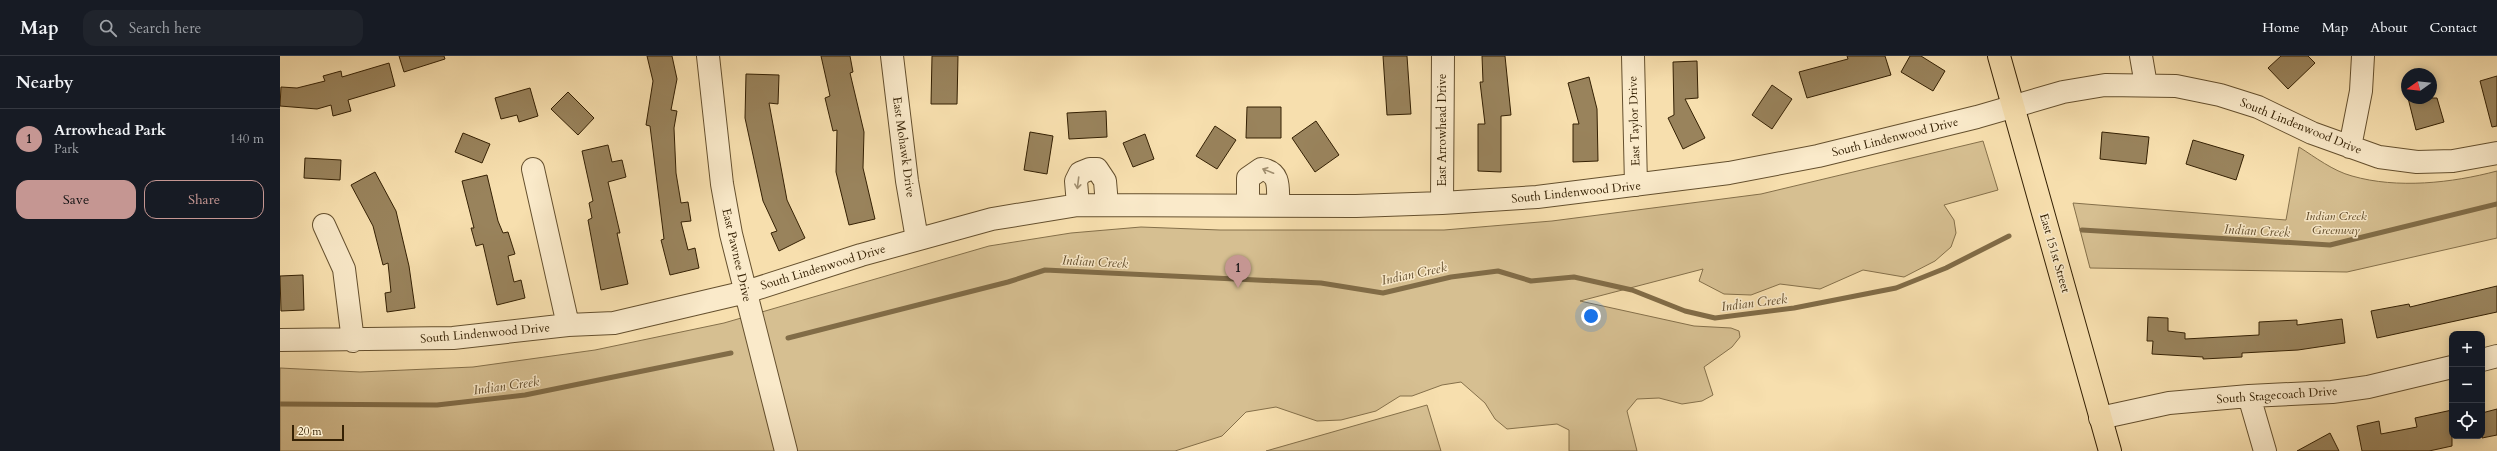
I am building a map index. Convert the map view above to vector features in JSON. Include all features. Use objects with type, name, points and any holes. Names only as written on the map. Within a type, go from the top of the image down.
[{"type":"main road","name":"East 151st Street","points":[[1999,56],[2110,451]]},
{"type":"street","name":"East Pawnee Drive","points":[[708,56],[722,184],[746,292],[786,451]]},
{"type":"street","name":"East Mohawk Drive","points":[[892,56],[907,180],[917,238]]},
{"type":"street","name":"East Arrowhead Drive","points":[[1442,203],[1443,56]]},
{"type":"street","name":"East Taylor Drive","points":[[1633,56],[1636,185]]},
{"type":"street","points":[[2141,56],[2146,85]]},
{"type":"street","points":[[2350,147],[2361,91],[2363,56]]},
{"type":"street","name":"South Lindenwood Drive","points":[[280,340],[353,341],[453,338],[568,325],[614,323],[746,292],[917,238],[992,219],[1078,205],[1248,204],[1356,206],[1442,203],[1537,197],[1728,173],[1818,156],[2063,92],[2105,85],[2176,86],[2220,95],[2258,107],[2312,133],[2379,157],[2417,162],[2453,161],[2497,153]]},
{"type":"street","name":"South Lindenwood Drive","points":[[533,169],[568,325]]},
{"type":"street","points":[[1078,205],[1076,181],[1080,173],[1090,169],[1097,169],[1102,173],[1105,181],[1107,205]]},
{"type":"street","points":[[1248,204],[1248,178],[1261,169],[1270,170],[1276,175],[1278,183],[1278,205]]},
{"type":"street","points":[[324,225],[344,269],[353,341]]},
{"type":"street","points":[[2485,359],[2497,356]]},
{"type":"street","name":"South Stagecoach Drive","points":[[2100,418],[2169,403],[2249,396],[2332,392],[2368,387],[2449,368]]},
{"type":"street","points":[[2249,396],[2265,451]]},
{"type":"green space","points":[[1983,141],[1998,190],[1944,205],[1954,220],[1956,233],[1951,247],[1935,261],[1904,277],[1863,270],[1820,289],[1780,284],[1751,295],[1724,294],[1699,281],[1703,269],[1580,301],[1694,326],[1731,328],[1739,331],[1740,337],[1732,347],[1704,367],[1713,395],[1702,401],[1682,404],[1659,398],[1637,399],[1627,411],[1637,451],[1569,451],[1569,430],[1557,424],[1507,429],[1495,419],[1485,403],[1461,382],[1442,385],[1412,396],[1400,396],[1376,411],[1341,420],[1317,421],[1276,407],[1246,412],[1222,436],[1175,451],[280,451],[280,368],[360,372],[473,367],[595,350],[724,323],[989,246],[1071,233],[1141,227],[1220,230],[1444,230],[1552,221],[1761,194]]},
{"type":"green space","name":"Indian Creek Greenway","points":[[2299,147],[2338,171],[2369,180],[2424,183],[2462,179],[2497,171],[2497,238],[2347,272],[2090,268],[2073,203],[2286,220]]},
{"type":"green space","points":[[1427,405],[1441,451],[1266,451]]},
{"type":"building","points":[[399,56],[444,56],[445,59],[404,72]]},
{"type":"building","points":[[647,56],[672,56],[677,79],[671,110],[677,111],[674,128],[676,173],[681,203],[688,202],[691,221],[681,222],[688,250],[695,248],[699,268],[670,275],[661,240],[664,239],[650,126],[646,125],[653,81]]},
{"type":"building","points":[[821,56],[850,56],[853,72],[850,73],[864,132],[863,168],[875,219],[849,225],[836,172],[837,130],[833,131],[825,98],[830,96]]},
{"type":"building","points":[[932,56],[958,56],[957,104],[931,104]]},
{"type":"building","points":[[1383,56],[1407,56],[1411,114],[1387,115]]},
{"type":"building","points":[[1482,56],[1505,56],[1511,115],[1501,116],[1501,172],[1478,171],[1478,124],[1485,124],[1480,82],[1483,82]]},
{"type":"building","points":[[1847,56],[1885,56],[1891,75],[1807,98],[1799,72],[1848,59]]},
{"type":"building","points":[[1910,56],[1921,56],[1945,71],[1933,91],[1901,72]]},
{"type":"building","points":[[2281,56],[2308,56],[2315,63],[2288,89],[2268,68]]},
{"type":"building","points":[[1697,61],[1698,98],[1685,99],[1705,138],[1683,149],[1668,118],[1674,115],[1673,62]]},
{"type":"building","points":[[389,63],[395,86],[348,100],[351,111],[333,116],[331,105],[317,109],[280,106],[281,87],[297,88],[325,81],[323,76],[341,71],[342,77]]},
{"type":"building","points":[[746,74],[779,75],[778,104],[769,103],[787,200],[805,238],[779,251],[771,233],[777,231],[763,201],[745,118]]},
{"type":"building","points":[[2497,76],[2497,126],[2492,127],[2480,81]]},
{"type":"building","points":[[1589,77],[1597,109],[1598,161],[1573,162],[1573,124],[1579,124],[1568,83]]},
{"type":"building","points":[[1772,85],[1792,99],[1772,129],[1752,115]]},
{"type":"building","points":[[530,88],[538,116],[519,122],[517,115],[501,119],[495,98]]},
{"type":"building","points":[[568,92],[594,118],[578,135],[551,109]]},
{"type":"building","points":[[2437,98],[2444,122],[2416,130],[2410,104],[2437,104]]},
{"type":"building","points":[[1247,107],[1281,107],[1281,138],[1246,138]]},
{"type":"building","points":[[1106,111],[1107,137],[1069,139],[1067,113]]},
{"type":"building","points":[[1316,121],[1339,155],[1315,172],[1292,138]]},
{"type":"building","points":[[1215,126],[1236,140],[1217,169],[1196,156]]},
{"type":"building","points":[[1030,132],[1053,136],[1047,174],[1024,170]]},
{"type":"building","points":[[2102,132],[2149,137],[2146,164],[2100,159]]},
{"type":"building","points":[[463,133],[490,144],[482,163],[455,152]]},
{"type":"building","points":[[1145,134],[1154,159],[1133,167],[1123,143]]},
{"type":"building","points":[[2193,140],[2244,155],[2236,180],[2186,164]]},
{"type":"building","points":[[608,145],[612,162],[622,160],[626,177],[608,182],[620,233],[617,233],[628,284],[601,290],[588,220],[592,218],[589,203],[593,201],[582,151]]},
{"type":"building","points":[[305,158],[341,160],[340,180],[304,178]]},
{"type":"building","points":[[375,172],[396,211],[409,266],[415,308],[387,312],[385,293],[391,292],[388,263],[383,265],[373,226],[351,185]]},
{"type":"building","points":[[487,175],[498,221],[503,233],[508,232],[515,254],[508,256],[514,282],[521,280],[525,298],[497,305],[483,244],[476,246],[471,228],[474,228],[462,181]]},
{"type":"building","points":[[303,275],[304,310],[281,311],[280,276]]},
{"type":"building","points":[[2497,286],[2497,312],[2377,338],[2371,311],[2409,304],[2410,307]]},
{"type":"building","points":[[2148,317],[2168,318],[2168,331],[2185,333],[2185,339],[2259,335],[2259,322],[2297,320],[2297,325],[2342,319],[2345,343],[2298,350],[2242,353],[2242,357],[2203,359],[2203,357],[2152,354],[2153,341],[2147,341]]},
{"type":"building","points":[[2497,409],[2497,435],[2485,437],[2485,412]]},
{"type":"building","points":[[2449,411],[2449,439],[2452,439],[2452,446],[2429,451],[2362,451],[2357,426],[2379,421],[2381,434],[2417,427],[2415,418]]},
{"type":"building","points":[[2330,433],[2339,451],[2297,451]]},
{"type":"waterway","name":"Indian Creek","points":[[2082,230],[2330,245],[2497,204]]},
{"type":"waterway","name":"Indian Creek","points":[[788,338],[1008,282],[1045,270],[1321,283],[1383,293],[1451,277],[1498,271],[1531,281],[1574,277],[1632,290],[1685,311],[1715,318],[1794,308],[1896,288],[1946,268],[2009,236]]},
{"type":"waterway","name":"Indian Creek","points":[[280,404],[437,405],[525,395],[731,353]]},
{"type":"place","name":"Arrowhead Park","points":[[1238,288]]}]
